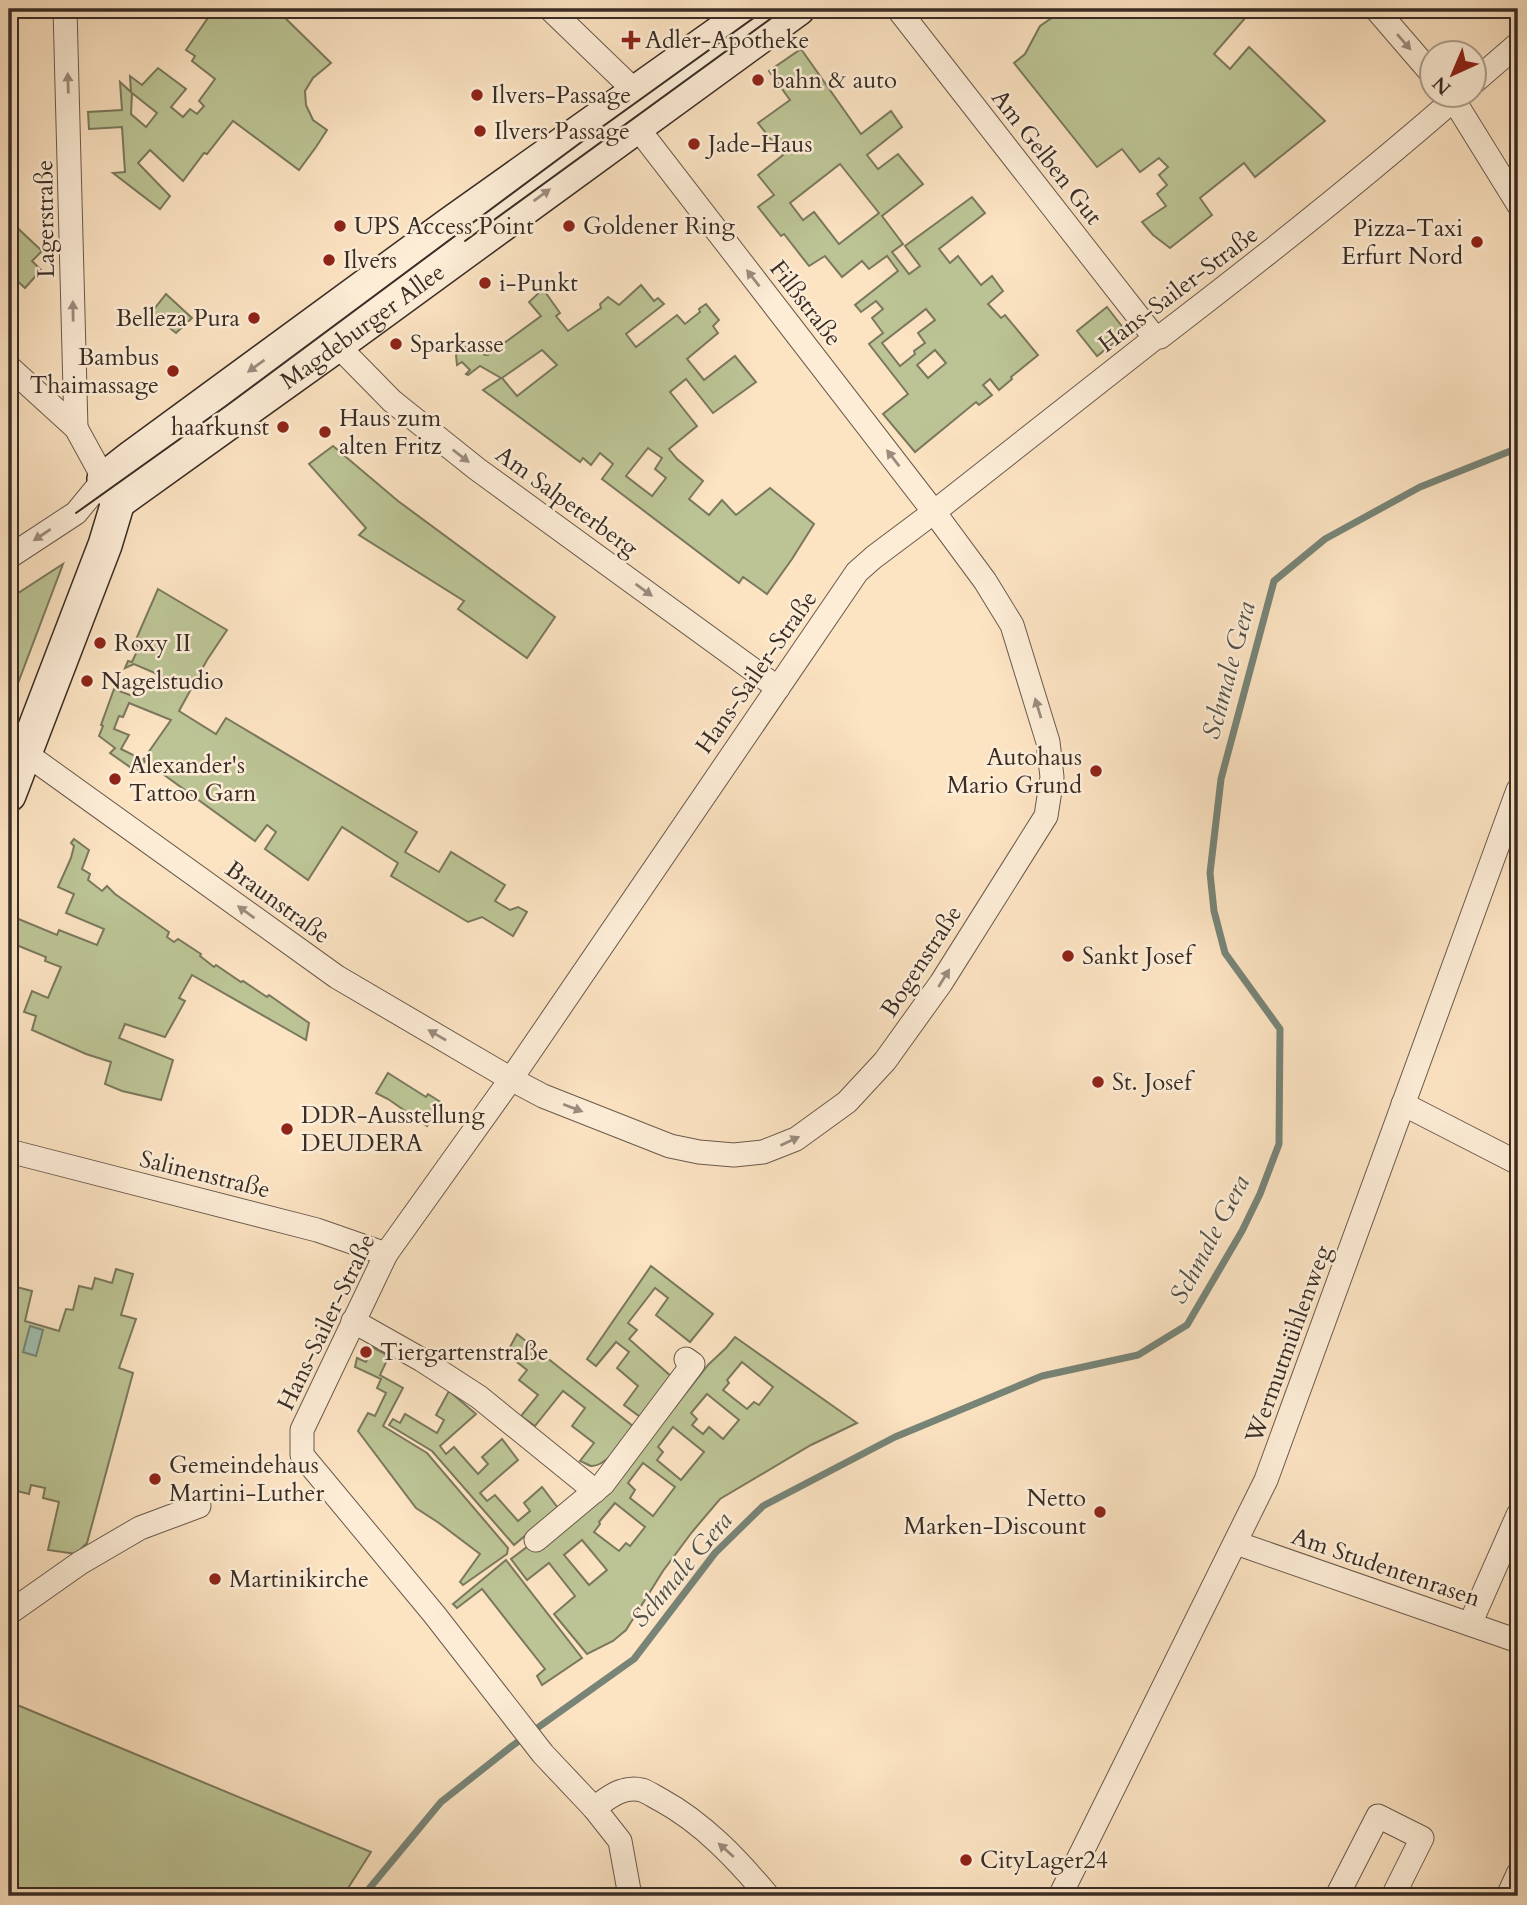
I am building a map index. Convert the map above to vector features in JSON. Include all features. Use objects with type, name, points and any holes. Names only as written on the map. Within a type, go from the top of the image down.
[{"type":"main road","name":"Magdeburger Allee","points":[[111,491],[132,457],[450,224],[753,9]]},
{"type":"main road","name":"Magdeburger Allee","points":[[111,491],[337,345],[798,9]]},
{"type":"main road","points":[[9,795],[105,545],[111,491]]},
{"type":"street","name":"Lagerstraße","points":[[65,9],[76,428]]},
{"type":"street","points":[[550,9],[636,92]]},
{"type":"street","name":"Am Gelben Gut","points":[[898,9],[1154,338]]},
{"type":"street","points":[[1376,9],[1418,57]]},
{"type":"street","points":[[1488,71],[1518,44]]},
{"type":"street","name":"Hans-Sailer-Straße","points":[[594,1808],[543,1754],[434,1614],[302,1455],[302,1430],[386,1254],[511,1079],[857,572],[1154,338],[1160,337],[1307,222],[1441,108]]},
{"type":"street","points":[[1462,108],[1518,204]]},
{"type":"street","name":"Filßstraße","points":[[636,126],[934,512]]},
{"type":"street","name":"Am Salpeterberg","points":[[337,345],[392,401],[477,469],[778,688]]},
{"type":"street","points":[[9,367],[76,428],[111,491]]},
{"type":"street","name":"Magdeburger Allee","points":[[9,557],[111,491]]},
{"type":"street","name":"Bogenstraße","points":[[511,1079],[543,1096],[670,1146],[734,1155],[763,1152],[796,1139],[847,1102],[885,1061],[940,983],[1045,816],[1052,777],[1048,742],[1012,625],[985,581],[934,512]]},
{"type":"street","name":"Braunstraße","points":[[25,753],[337,977],[511,1079]]},
{"type":"street","name":"Wermutmühlenweg","points":[[1060,1896],[1266,1480],[1518,790]]},
{"type":"street","points":[[1403,1104],[1518,1163]]},
{"type":"street","name":"Salinenstraße","points":[[9,1151],[317,1230],[386,1254]]},
{"type":"street","points":[[353,1321],[422,1360],[479,1397],[595,1491]]},
{"type":"street","points":[[536,1540],[603,1484],[693,1364],[686,1359]]},
{"type":"street","points":[[9,1613],[79,1563],[140,1528],[199,1506]]},
{"type":"street","points":[[1470,1624],[1518,1515]]},
{"type":"street","name":"Am Studentenrasen","points":[[1236,1543],[1518,1641]]},
{"type":"street","points":[[630,1896],[620,1841],[594,1808],[618,1791],[640,1789],[678,1810],[739,1862],[768,1896]]},
{"type":"street","points":[[1337,1896],[1378,1816],[1422,1838],[1393,1896]]},
{"type":"street","points":[[1508,1896],[1518,1874]]},
{"type":"green space","points":[[214,9],[276,9],[331,63],[313,78],[305,91],[306,105],[313,120],[327,130],[299,170],[233,121],[183,181],[150,150],[138,163],[170,196],[160,209],[113,173],[125,172],[122,127],[89,129],[88,112],[122,110],[120,82],[131,92],[130,76],[142,85],[158,68],[186,89],[171,107],[183,117],[190,109],[197,114],[204,106],[199,101],[215,79],[192,61],[195,56],[186,50]],"holes":[[[132,93],[157,113],[146,127],[131,114]]]},
{"type":"green space","points":[[1065,9],[1238,9],[1247,16],[1214,54],[1230,69],[1249,47],[1325,121],[1255,177],[1244,163],[1200,198],[1212,215],[1170,248],[1142,222],[1166,206],[1157,194],[1167,185],[1159,175],[1168,167],[1159,158],[1140,172],[1122,149],[1097,167],[1014,63],[1025,54],[1040,26]]},
{"type":"green space","points":[[801,49],[861,134],[891,111],[902,127],[867,155],[878,169],[898,154],[923,184],[882,216],[903,244],[892,252],[909,274],[920,266],[905,246],[972,197],[985,213],[939,249],[950,263],[958,256],[981,285],[992,276],[1003,291],[988,304],[1001,318],[1005,315],[1038,355],[999,390],[990,379],[983,385],[992,395],[979,405],[976,402],[915,452],[883,414],[908,394],[869,344],[883,333],[872,318],[883,309],[876,301],[861,312],[855,305],[898,271],[887,256],[869,269],[862,261],[842,277],[825,256],[809,266],[758,207],[774,195],[758,175],[783,155],[758,123],[790,100],[769,71]],"holes":[[[840,164],[879,213],[839,244],[814,212],[803,220],[790,203]],[[926,309],[935,320],[918,333],[925,343],[900,366],[882,343]],[[935,350],[946,363],[928,378],[917,365]]]},
{"type":"green space","points":[[9,220],[42,251],[32,261],[41,270],[25,288],[14,278],[17,274],[9,266]]},
{"type":"green space","points":[[641,285],[654,301],[658,298],[664,304],[626,334],[636,347],[677,315],[685,324],[706,304],[719,320],[713,326],[718,333],[687,359],[704,380],[735,356],[756,382],[713,413],[686,379],[670,392],[697,426],[669,449],[703,481],[689,499],[709,515],[722,500],[736,515],[770,488],[814,524],[767,594],[743,577],[739,583],[602,479],[613,464],[600,453],[591,465],[583,458],[580,462],[483,390],[501,378],[480,366],[468,375],[466,374],[470,370],[462,362],[457,365],[456,355],[470,343],[488,355],[541,316],[529,302],[543,289],[560,313],[556,316],[568,331],[601,308],[600,304],[608,297],[619,305]],"holes":[[[542,350],[557,365],[517,396],[502,378]],[[648,448],[662,458],[655,469],[666,478],[652,496],[626,476]]]},
{"type":"green space","points":[[166,294],[192,318],[176,333],[151,313]]},
{"type":"green space","points":[[1107,307],[1127,333],[1097,356],[1077,331]]},
{"type":"green space","points":[[333,446],[398,501],[555,617],[527,658],[458,609],[464,601],[359,535],[366,528],[309,464]]},
{"type":"green space","points":[[63,564],[9,707],[9,599]]},
{"type":"green space","points":[[158,589],[227,630],[179,711],[216,734],[226,718],[417,832],[405,852],[439,872],[451,852],[505,885],[495,901],[510,910],[518,907],[527,912],[513,936],[482,917],[468,922],[391,876],[398,863],[342,827],[308,880],[265,849],[276,832],[267,825],[255,841],[145,761],[137,772],[110,753],[115,748],[99,736],[114,689],[138,698],[143,685],[157,690],[162,676],[134,664],[125,668],[128,661],[132,662],[139,647],[134,644]],"holes":[[[129,703],[171,720],[143,760],[121,749],[129,735],[114,729],[119,716],[123,717]]]},
{"type":"green space","points":[[74,839],[89,850],[82,869],[90,874],[88,880],[102,891],[107,886],[169,932],[167,937],[174,942],[178,939],[201,954],[200,956],[214,967],[216,965],[267,997],[269,995],[309,1023],[306,1040],[192,975],[179,998],[185,1001],[165,1037],[125,1024],[119,1038],[173,1060],[161,1100],[105,1084],[111,1062],[32,1030],[36,1016],[24,1012],[32,991],[48,998],[61,967],[45,961],[46,957],[9,942],[9,915],[57,935],[59,930],[97,945],[104,929],[66,913],[74,894],[58,887],[71,858],[74,846],[71,843]]},
{"type":"green space","points":[[388,1073],[426,1097],[428,1094],[442,1103],[427,1126],[376,1093]]},
{"type":"green space","points":[[651,1266],[713,1314],[690,1342],[656,1315],[668,1298],[655,1288],[628,1323],[637,1330],[629,1339],[673,1378],[643,1419],[624,1405],[638,1386],[617,1368],[629,1352],[616,1342],[596,1366],[587,1359]]},
{"type":"green space","points":[[116,1269],[133,1274],[121,1315],[136,1319],[119,1368],[133,1373],[87,1543],[76,1554],[48,1550],[59,1502],[43,1498],[45,1488],[31,1485],[29,1494],[9,1489],[9,1285],[32,1291],[25,1321],[59,1331],[66,1309],[73,1310],[79,1286],[92,1289],[95,1278],[112,1283]]},
{"type":"green space","points":[[517,1334],[634,1427],[603,1462],[591,1466],[580,1461],[594,1443],[572,1426],[585,1408],[563,1391],[535,1426],[521,1416],[538,1395],[519,1380],[527,1370],[513,1359],[517,1353],[510,1347]]},
{"type":"green space","points":[[735,1337],[857,1423],[811,1445],[720,1499],[663,1571],[626,1630],[613,1641],[587,1654],[554,1614],[575,1596],[549,1563],[527,1580],[511,1559],[620,1477],[708,1365]],"holes":[[[742,1362],[773,1387],[759,1405],[754,1402],[747,1409],[723,1390],[729,1383],[727,1380]],[[707,1394],[739,1420],[723,1439],[709,1427],[703,1434],[692,1425],[697,1419],[691,1413]],[[673,1427],[704,1452],[681,1480],[657,1460],[663,1452],[658,1447]],[[643,1463],[675,1487],[653,1516],[630,1498],[635,1490],[628,1483]],[[615,1503],[645,1527],[630,1546],[626,1543],[619,1551],[594,1532]],[[582,1540],[607,1570],[589,1585],[564,1555]]]},
{"type":"green space","points":[[372,1347],[389,1356],[380,1375],[403,1388],[383,1426],[427,1453],[508,1548],[507,1554],[463,1585],[460,1582],[480,1554],[416,1508],[358,1431],[368,1413],[375,1416],[386,1393],[377,1388],[381,1379],[355,1367],[357,1358],[366,1362]]},
{"type":"green space","points":[[449,1391],[476,1414],[440,1446],[446,1454],[454,1447],[478,1474],[488,1464],[482,1457],[502,1439],[518,1460],[480,1493],[487,1501],[495,1495],[518,1521],[530,1511],[524,1503],[542,1487],[558,1508],[514,1545],[432,1451],[389,1425],[393,1419],[400,1423],[405,1414],[437,1433],[444,1420],[436,1415]]},
{"type":"green space","points":[[506,1560],[582,1658],[542,1685],[537,1676],[545,1669],[482,1589],[457,1608],[453,1604]]},
{"type":"green space","points":[[10,1702],[371,1852],[343,1896],[9,1896]]},
{"type":"shaded area","points":[[30,1326],[43,1330],[36,1356],[23,1352]]},
{"type":"waterway","name":"Schmale Gera","points":[[363,1896],[441,1802],[512,1746],[634,1659],[715,1553],[763,1506],[895,1437],[1042,1376],[1138,1355],[1187,1325],[1242,1231],[1279,1144],[1280,1029],[1225,953],[1214,911],[1210,873],[1221,779],[1274,581],[1325,539],[1420,487],[1518,448]]},
{"type":"tram line","points":[[76,513],[766,9]]},
{"type":"tram line","points":[[465,241],[784,9]]},
{"type":"place","name":"Adler-Apotheke","points":[[631,40]]},
{"type":"place","name":"bahn & auto","points":[[758,80]]},
{"type":"place","name":"Ilvers-Passage","points":[[477,95]]},
{"type":"place","name":"Ilvers Passage","points":[[480,131]]},
{"type":"place","name":"Jade-Haus","points":[[694,144]]},
{"type":"place","name":"UPS Access Point","points":[[340,226]]},
{"type":"place","name":"Goldener Ring","points":[[569,226]]},
{"type":"place","name":"Pizza-Taxi Erfurt Nord","points":[[1477,242]]},
{"type":"place","name":"Ilvers","points":[[329,260]]},
{"type":"place","name":"i-Punkt","points":[[485,283]]},
{"type":"place","name":"Belleza Pura","points":[[254,318]]},
{"type":"place","name":"Sparkasse","points":[[396,344]]},
{"type":"place","name":"Bambus Thaimassage","points":[[173,371]]},
{"type":"place","name":"haarkunst","points":[[283,427]]},
{"type":"place","name":"Haus zum alten Fritz","points":[[325,432]]},
{"type":"place","name":"Roxy II","points":[[100,643]]},
{"type":"place","name":"Nagelstudio","points":[[87,681]]},
{"type":"place","name":"Autohaus Mario Grund","points":[[1096,771]]},
{"type":"place","name":"Alexander's Tattoo Garn","points":[[115,779]]},
{"type":"place","name":"Sankt Josef","points":[[1068,956]]},
{"type":"place","name":"St. Josef","points":[[1098,1082]]},
{"type":"place","name":"DDR-Ausstellung DEUDERA","points":[[287,1129]]},
{"type":"place","name":"Tiergartenstraße","points":[[366,1352]]},
{"type":"place","name":"Gemeindehaus Martini-Luther","points":[[155,1479]]},
{"type":"place","name":"Netto Marken-Discount","points":[[1100,1512]]},
{"type":"place","name":"Martinikirche","points":[[215,1579]]},
{"type":"place","name":"CityLager24","points":[[966,1860]]}]
